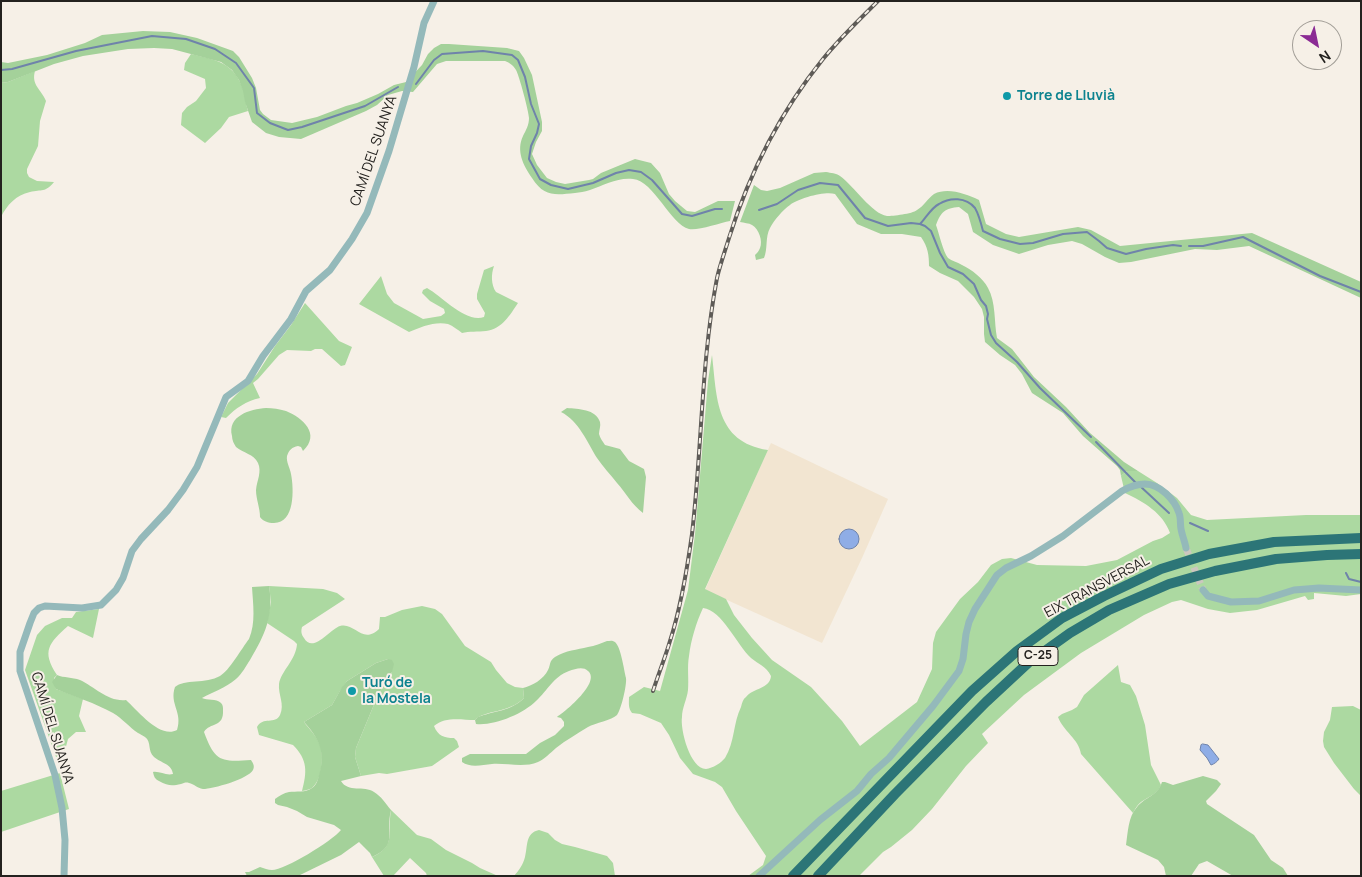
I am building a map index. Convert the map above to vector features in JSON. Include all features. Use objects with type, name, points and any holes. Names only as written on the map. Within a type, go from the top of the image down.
[{"type":"highway","name":"EIX TRANSVERSAL","points":[[793,876],[972,690],[1017,651],[1062,618],[1161,568],[1209,554],[1274,542],[1361,538]]},
{"type":"highway","name":"EIX TRANSVERSAL","points":[[818,876],[895,794],[986,702],[1028,663],[1070,633],[1109,610],[1168,584],[1215,571],[1276,559],[1361,554]]},
{"type":"street","name":"CAMÍ DEL SUANYA","points":[[64,876],[64,824],[55,775],[20,671],[20,652],[34,613],[38,608],[45,606],[82,608],[101,605],[116,590],[123,578],[132,551],[183,490],[197,467],[226,397],[248,381],[263,356],[291,319],[306,291],[330,270],[352,239],[367,213],[389,151],[414,67],[424,23],[434,1]]},
{"type":"street","points":[[759,876],[820,820],[857,791],[934,706],[964,659],[967,628],[974,609],[993,580],[1003,570],[1064,536],[1122,491],[1143,484],[1157,488],[1174,503],[1180,516],[1186,548]]},
{"type":"street","points":[[1203,590],[1208,596],[1231,602],[1259,601],[1294,590],[1319,588],[1361,590]]},
{"type":"shaded area","points":[[771,443],[888,499],[822,643],[705,590]]},
{"type":"green space","points":[[143,31],[170,32],[197,38],[233,51],[252,78],[260,110],[263,114],[271,120],[292,123],[317,117],[357,103],[394,85],[406,82],[422,65],[428,54],[441,44],[507,48],[519,51],[532,75],[542,122],[542,131],[532,154],[537,165],[547,178],[565,184],[589,180],[635,159],[651,163],[660,173],[669,194],[687,211],[695,212],[718,201],[735,201],[730,221],[703,228],[689,229],[682,226],[648,187],[633,179],[616,180],[590,190],[575,193],[556,194],[541,189],[523,163],[520,147],[528,125],[529,114],[516,70],[505,61],[446,61],[437,64],[413,92],[402,91],[388,95],[377,105],[366,111],[301,139],[279,137],[266,133],[252,122],[239,80],[232,70],[221,62],[172,49],[128,49],[83,56],[1,83],[1,62],[8,63],[47,55],[85,43],[102,35]]},
{"type":"green space","points":[[191,54],[209,58],[230,68],[240,82],[248,111],[229,117],[221,128],[205,143],[181,125],[182,113],[196,101],[206,88],[205,79],[184,70],[185,63]]},
{"type":"green space","points":[[35,71],[35,83],[46,101],[40,121],[38,146],[27,169],[27,173],[29,177],[37,181],[54,182],[46,189],[25,193],[16,198],[6,208],[1,217],[1,83]]},
{"type":"green space","points":[[826,172],[840,176],[869,205],[887,216],[915,211],[934,194],[939,192],[951,191],[963,194],[979,200],[986,224],[1006,234],[1019,237],[1078,227],[1091,230],[1120,246],[1252,233],[1361,282],[1361,298],[1249,246],[1217,250],[1195,249],[1119,263],[1082,244],[1072,241],[1048,245],[1019,254],[993,245],[973,232],[968,214],[959,207],[950,208],[944,212],[936,225],[944,251],[948,258],[966,267],[986,284],[991,294],[997,338],[1012,349],[1034,377],[1090,433],[1124,462],[1138,471],[1127,471],[1121,476],[1117,466],[1083,436],[1063,413],[1032,393],[1015,365],[985,342],[982,309],[974,297],[958,281],[929,266],[928,251],[921,237],[902,234],[881,234],[857,224],[835,194],[819,194],[794,202],[782,212],[768,232],[764,258],[756,260],[755,255],[761,245],[760,235],[752,225],[740,222],[754,185],[761,190],[767,191],[780,188],[814,173]]},
{"type":"green space","points":[[494,266],[492,279],[496,292],[518,303],[505,321],[492,330],[462,333],[448,324],[438,323],[409,332],[359,304],[381,276],[387,294],[394,303],[423,319],[441,316],[445,313],[444,309],[430,301],[422,293],[427,288],[462,313],[477,318],[484,317],[485,313],[477,299],[477,294],[484,270]]},
{"type":"green space","points":[[305,303],[339,341],[352,347],[345,365],[341,366],[322,349],[311,351],[287,350],[279,355],[253,383],[260,398],[242,405],[226,418],[221,417],[228,403],[257,374]]},
{"type":"green space","points":[[712,355],[718,401],[728,428],[738,438],[751,445],[768,450],[705,589],[726,599],[734,615],[772,660],[811,687],[842,721],[860,746],[917,702],[932,669],[933,643],[936,632],[960,599],[978,582],[991,565],[1002,559],[1011,558],[1037,565],[1086,566],[1117,560],[1170,533],[1158,514],[1146,504],[1125,493],[1121,476],[1127,471],[1138,471],[1177,498],[1191,515],[1207,520],[1306,515],[1361,515],[1361,594],[1346,596],[1314,593],[1314,599],[1308,600],[1305,596],[1257,610],[1230,613],[1208,609],[1181,600],[1172,602],[1144,615],[1081,653],[1024,695],[982,734],[988,743],[966,766],[932,809],[912,830],[883,852],[859,876],[748,876],[763,865],[766,856],[722,787],[715,782],[693,774],[680,758],[661,723],[640,714],[632,713],[629,705],[629,697],[644,687],[660,691],[688,590],[695,534],[708,381]],"holes":[[[703,608],[710,610],[723,621],[751,658],[764,667],[771,676],[768,684],[749,694],[743,700],[731,746],[725,758],[717,765],[706,769],[695,763],[691,756],[684,739],[682,723],[688,690],[688,660],[692,638]]]},
{"type":"green space","points":[[274,408],[292,414],[304,422],[310,433],[308,445],[303,451],[298,446],[292,448],[287,456],[293,488],[292,504],[286,517],[281,522],[274,523],[266,522],[260,517],[256,490],[259,473],[258,463],[254,458],[236,447],[232,439],[231,429],[233,423],[241,415],[253,410]]},
{"type":"green space","points":[[567,408],[586,410],[595,414],[600,422],[599,434],[605,445],[620,449],[629,461],[644,469],[646,477],[643,513],[632,503],[599,461],[578,426],[561,412]]},
{"type":"green space","points":[[269,586],[323,589],[337,593],[345,599],[302,627],[303,637],[312,643],[322,639],[340,626],[350,627],[368,635],[379,629],[380,617],[422,606],[435,609],[442,614],[465,646],[491,662],[507,683],[523,688],[524,698],[512,706],[484,714],[475,720],[459,719],[438,723],[434,726],[437,732],[447,738],[454,738],[459,747],[432,766],[387,774],[379,773],[361,776],[355,757],[356,748],[378,695],[392,672],[388,659],[376,663],[347,681],[332,705],[304,722],[318,741],[322,761],[316,783],[311,789],[302,791],[305,766],[298,751],[293,745],[259,735],[257,727],[262,722],[275,720],[280,715],[282,707],[279,688],[280,679],[294,655],[297,644],[267,623],[271,602]]},
{"type":"green space","points":[[269,586],[270,606],[267,624],[250,660],[236,679],[202,698],[217,701],[223,706],[221,720],[204,732],[216,755],[226,760],[251,760],[253,763],[253,770],[238,780],[208,789],[199,788],[188,783],[170,785],[159,781],[155,778],[153,772],[173,774],[171,768],[152,755],[145,737],[113,713],[56,689],[52,682],[57,675],[80,680],[113,699],[126,700],[143,717],[164,731],[177,730],[178,718],[174,698],[175,687],[184,683],[208,680],[224,673],[249,639],[253,627],[252,587]]},
{"type":"green space","points":[[99,609],[93,638],[68,626],[56,637],[49,648],[49,660],[57,675],[54,678],[56,689],[83,699],[79,716],[86,732],[76,732],[68,739],[64,754],[56,757],[25,670],[37,635],[45,626],[62,618],[72,618],[76,612]]},
{"type":"green space","points":[[613,641],[617,645],[621,653],[626,678],[626,686],[617,715],[588,727],[533,764],[472,766],[462,762],[462,758],[470,754],[526,754],[540,743],[555,735],[564,726],[561,718],[557,717],[581,696],[590,682],[591,676],[586,669],[576,669],[563,674],[536,701],[516,715],[483,724],[476,724],[475,720],[478,717],[514,706],[524,698],[523,688],[534,684],[544,676],[553,658],[567,652]]},
{"type":"green space","points":[[388,659],[392,660],[394,664],[392,672],[378,695],[356,748],[355,757],[361,776],[341,781],[348,787],[374,792],[391,810],[389,838],[386,848],[372,857],[359,842],[341,855],[298,876],[247,876],[245,872],[260,867],[272,870],[287,865],[319,847],[341,830],[334,825],[307,817],[297,811],[278,805],[275,803],[275,799],[287,792],[310,790],[317,781],[322,760],[320,746],[314,734],[304,722],[332,705],[347,681],[376,663]]},
{"type":"green space","points":[[1118,665],[1121,682],[1130,685],[1136,696],[1145,725],[1151,765],[1161,785],[1155,793],[1136,807],[1133,813],[1081,754],[1077,744],[1063,727],[1058,717],[1077,707],[1084,695]]},
{"type":"green space","points":[[1353,706],[1361,710],[1361,796],[1334,763],[1324,747],[1323,741],[1332,707]]},
{"type":"green space","points":[[60,773],[69,809],[1,832],[1,791]]},
{"type":"green space","points":[[1203,776],[1217,780],[1221,784],[1206,801],[1207,804],[1254,835],[1271,860],[1283,868],[1288,876],[1233,876],[1207,861],[1199,864],[1191,876],[1166,876],[1164,867],[1158,860],[1126,845],[1129,825],[1134,811],[1140,803],[1157,791],[1162,782],[1173,785]]},
{"type":"green space","points":[[391,810],[417,835],[431,839],[446,850],[498,876],[427,876],[410,858],[393,876],[384,876],[372,857],[380,853],[388,843]]},
{"type":"green space","points":[[539,830],[548,833],[562,844],[607,856],[613,863],[615,876],[514,876],[525,857],[529,837]]},
{"type":"water","points":[[849,529],[856,532],[859,539],[856,546],[849,549],[842,546],[839,539],[842,532]]},
{"type":"water","points":[[1203,744],[1208,745],[1219,759],[1211,765],[1200,750]]},
{"type":"waterway","points":[[1,70],[12,69],[76,51],[152,36],[186,39],[215,49],[236,63],[254,88],[257,113],[270,123],[288,130],[365,106],[398,87]]},
{"type":"waterway","points":[[416,84],[434,60],[442,54],[483,51],[512,55],[518,60],[525,77],[531,104],[539,124],[531,146],[529,159],[540,179],[551,185],[568,189],[593,183],[616,173],[629,170],[641,172],[652,180],[682,214],[692,216],[715,209],[722,209]]},
{"type":"waterway","points":[[759,210],[777,204],[798,190],[820,183],[838,185],[865,218],[888,226],[911,223],[925,226],[931,231],[948,267],[963,274],[974,284],[981,300],[986,306],[991,335],[996,343],[1091,437]]},
{"type":"waterway","points":[[920,224],[936,206],[948,200],[958,199],[971,204],[975,208],[983,231],[1000,239],[1020,244],[1033,243],[1063,234],[1087,232],[1107,248],[1126,254],[1173,245],[1181,246]]},
{"type":"waterway","points":[[1189,246],[1203,246],[1243,237],[1320,276],[1361,292]]},
{"type":"waterway","points":[[1096,442],[1136,483]]},
{"type":"waterway","points":[[1140,486],[1169,513]]},
{"type":"waterway","points":[[1190,523],[1208,531]]},
{"type":"waterway","points":[[1346,573],[1349,579],[1361,582]]},
{"type":"tunnel","points":[[1186,548],[1203,590]]},
{"type":"railway","points":[[653,691],[674,628],[686,575],[692,534],[708,341],[717,278],[729,238],[756,167],[793,100],[829,51],[878,1]]},
{"type":"place","name":"Torre de Lluvià","points":[[1007,96]]},
{"type":"place","name":"Turó de la Mostela","points":[[352,691]]}]
